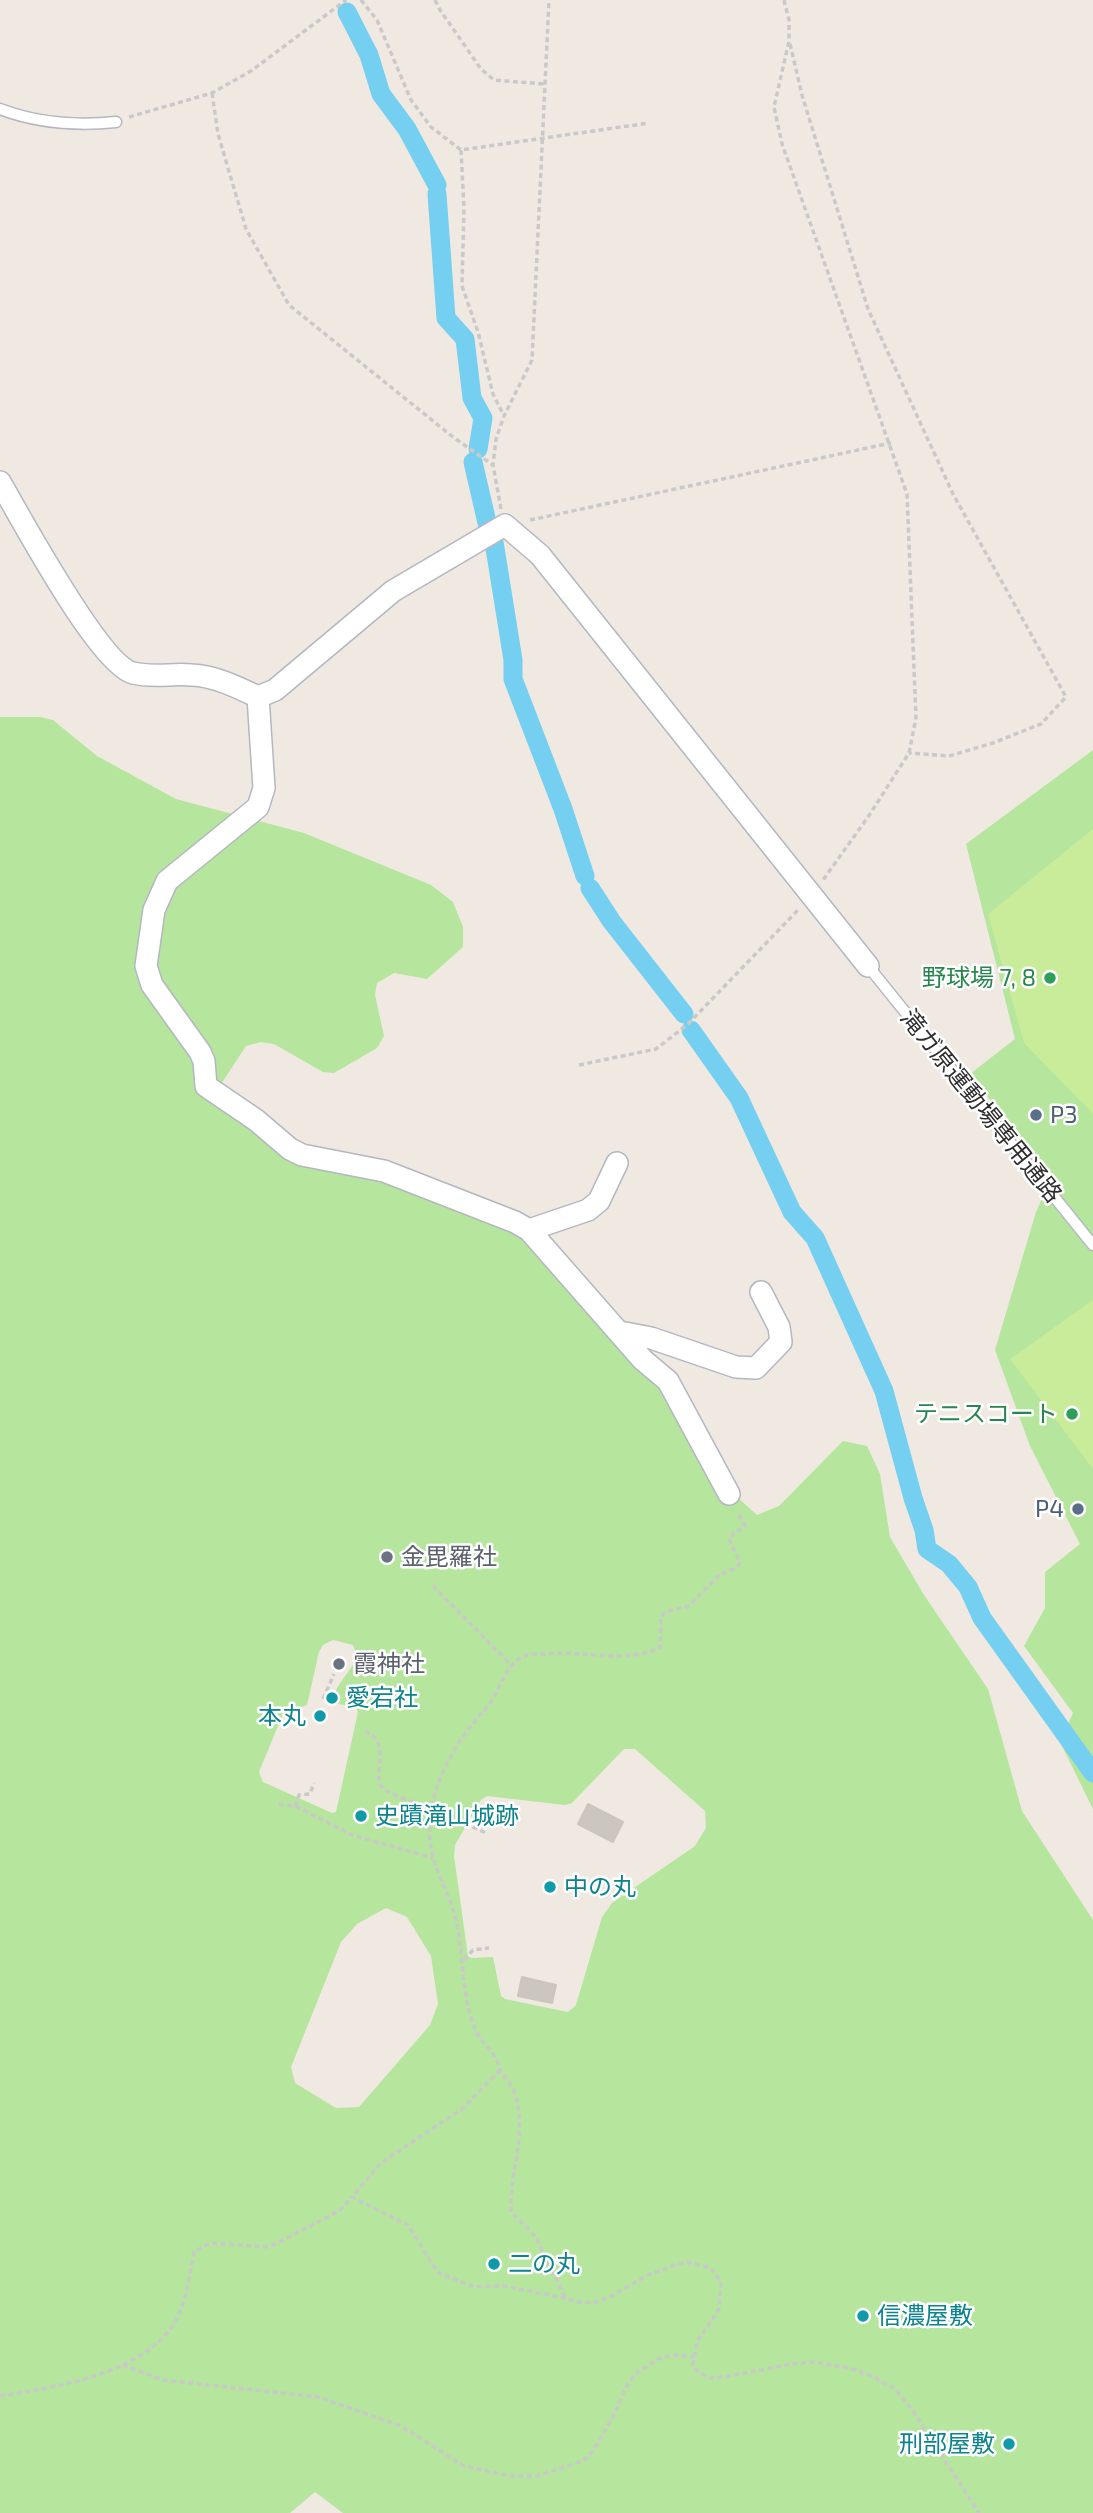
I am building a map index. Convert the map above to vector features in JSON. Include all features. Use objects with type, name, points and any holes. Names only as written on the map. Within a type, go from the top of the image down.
[{"type":"street","points":[[0,482],[91,633],[111,658],[131,673],[193,675],[230,683],[258,697],[275,690],[393,591],[505,526],[540,555],[868,967]]},
{"type":"street","points":[[258,697],[264,788],[258,807],[164,886],[154,910],[146,966],[152,985],[200,1052],[204,1061],[206,1086],[256,1120],[290,1149],[302,1155],[384,1171],[515,1222],[529,1230],[643,1360],[668,1381],[729,1494]]},
{"type":"street","points":[[529,1230],[588,1210],[599,1200],[617,1163]]},
{"type":"street","points":[[620,1332],[650,1338],[736,1367],[756,1368],[780,1342],[779,1327],[761,1292]]},
{"type":"lane","points":[[0,109],[22,117],[86,125],[116,122]]},
{"type":"lane","name":"滝ガ原運動場専用通路","points":[[868,967],[1093,1245]]},
{"type":"path","points":[[116,122],[212,93],[251,71],[346,0]]},
{"type":"path","points":[[361,0],[377,20],[411,100],[431,127],[461,150],[649,123]]},
{"type":"path","points":[[435,0],[481,69],[494,80],[544,84]]},
{"type":"path","points":[[550,0],[532,360],[504,416],[496,439],[493,466],[505,526],[891,443]]},
{"type":"path","points":[[579,1065],[656,1049],[688,1024],[811,896],[868,817],[909,753],[916,718],[908,494],[782,144],[774,107],[789,41],[789,20],[784,0]]},
{"type":"path","points":[[789,41],[802,95],[868,309],[953,494],[1066,697],[1041,724],[993,743],[949,756],[909,753]]},
{"type":"path","points":[[212,93],[218,134],[246,229],[289,304],[493,466]]},
{"type":"path","points":[[461,150],[464,208],[462,286],[478,332],[493,394],[504,416]]},
{"type":"path","points":[[565,2298],[535,2236],[511,2212],[510,2197],[520,2147],[514,2090],[476,2031],[468,2008],[464,1960],[456,1920],[433,1858],[432,1816],[439,1778],[468,1728],[491,1703],[512,1665],[524,1656],[566,1652],[601,1657],[649,1653],[660,1647],[661,1617],[665,1612],[689,1606],[720,1574],[736,1568],[740,1563],[729,1545],[729,1539],[745,1526],[729,1494]]},
{"type":"path","points":[[433,1586],[512,1665]]},
{"type":"path","points":[[323,1699],[334,1674]]},
{"type":"path","points":[[365,1731],[376,1739],[380,1749],[380,1784],[384,1790],[486,1833]]},
{"type":"path","points":[[295,1807],[299,1795],[310,1794],[314,1783]]},
{"type":"path","points":[[279,1804],[295,1807],[352,1835],[433,1858]]},
{"type":"path","points":[[464,1960],[473,1950],[489,1948]]},
{"type":"path","points":[[0,2396],[48,2388],[123,2365],[156,2347],[179,2315],[194,2252],[201,2246],[210,2244],[266,2247],[339,2211],[381,2163],[463,2108],[500,2070]]},
{"type":"path","points":[[352,2197],[408,2225],[438,2272],[474,2287],[504,2286],[593,2304],[648,2275],[675,2265],[687,2262],[711,2268],[721,2282],[719,2309],[697,2342],[694,2357],[696,2370],[710,2378],[744,2375],[791,2364],[814,2362],[850,2368],[874,2377],[896,2390],[979,2513]]},
{"type":"path","points":[[123,2365],[163,2380],[318,2397],[401,2426],[464,2466],[510,2476],[537,2476],[583,2461],[593,2451],[635,2374],[662,2357],[694,2357]]},
{"type":"green space","points":[[0,717],[40,717],[53,720],[97,756],[176,799],[304,833],[431,885],[453,902],[463,927],[463,947],[427,979],[394,973],[377,983],[375,995],[384,1036],[377,1048],[334,1073],[323,1072],[274,1044],[261,1042],[246,1046],[216,1092],[293,1157],[379,1175],[519,1229],[663,1384],[736,1496],[757,1515],[779,1506],[843,1441],[867,1446],[880,1474],[890,1537],[924,1595],[988,1689],[1022,1811],[1093,1920],[1093,2513],[343,2513],[315,2492],[290,2513],[0,2513]],"holes":[[[333,1640],[353,1645],[357,1657],[337,1688],[333,1700],[335,1703],[356,1708],[358,1712],[336,1812],[332,1813],[263,1782],[259,1772],[285,1709],[307,1705],[319,1652],[323,1645]],[[624,1749],[635,1749],[705,1811],[706,1828],[695,1846],[612,1903],[602,1917],[576,2005],[568,2012],[505,1999],[501,1996],[493,1957],[468,1956],[454,1856],[455,1845],[481,1800],[487,1796],[565,1805],[572,1803]],[[386,1908],[407,1917],[431,1956],[438,2004],[430,2025],[359,2107],[336,2108],[295,2083],[291,2067],[341,1942],[357,1924]]]},
{"type":"green space","points":[[1093,750],[1093,1809],[1060,1742],[1073,1713],[1024,1646],[1045,1608],[1045,1572],[1080,1544],[1030,1446],[995,1350],[1036,1212],[1051,1179],[970,1074],[1015,1039],[966,844]]},
{"type":"green space","name":"野球場 7, 8","points":[[1093,829],[1093,1114],[1024,1043],[988,914]]},
{"type":"green space","name":"テニスコート","points":[[1093,1300],[1093,1469],[1010,1359]]},
{"type":"building","points":[[588,1804],[623,1822],[613,1842],[578,1824]]},
{"type":"building","points":[[522,1977],[556,1985],[552,2003],[518,1996]]},
{"type":"waterway","points":[[347,12],[369,55],[381,94],[407,129],[437,185]]},
{"type":"waterway","points":[[437,194],[446,318],[465,339],[472,398],[483,418],[478,449]]},
{"type":"waterway","points":[[473,462],[488,527]]},
{"type":"waterway","points":[[494,542],[513,660],[513,679],[563,809],[585,876]]},
{"type":"waterway","points":[[590,888],[612,922],[684,1014]]},
{"type":"waterway","points":[[691,1030],[739,1098],[792,1212],[815,1238],[884,1391],[927,1549],[949,1564],[968,1587],[982,1618],[1093,1773]]},
{"type":"place","name":"野球場 7, 8","points":[[1050,978]]},
{"type":"place","name":"P3","points":[[1036,1115]]},
{"type":"place","name":"テニスコート","points":[[1072,1414]]},
{"type":"place","name":"P4","points":[[1078,1509]]},
{"type":"place","name":"金毘羅社","points":[[387,1557]]},
{"type":"place","name":"霞神社","points":[[339,1664]]},
{"type":"place","name":"愛宕社","points":[[332,1698]]},
{"type":"place","name":"本丸","points":[[320,1716]]},
{"type":"place","name":"史蹟滝山城跡","points":[[361,1816]]},
{"type":"place","name":"中の丸","points":[[550,1887]]},
{"type":"place","name":"二の丸","points":[[494,2264]]},
{"type":"place","name":"信濃屋敷","points":[[863,2316]]},
{"type":"place","name":"刑部屋敷","points":[[1009,2444]]}]
